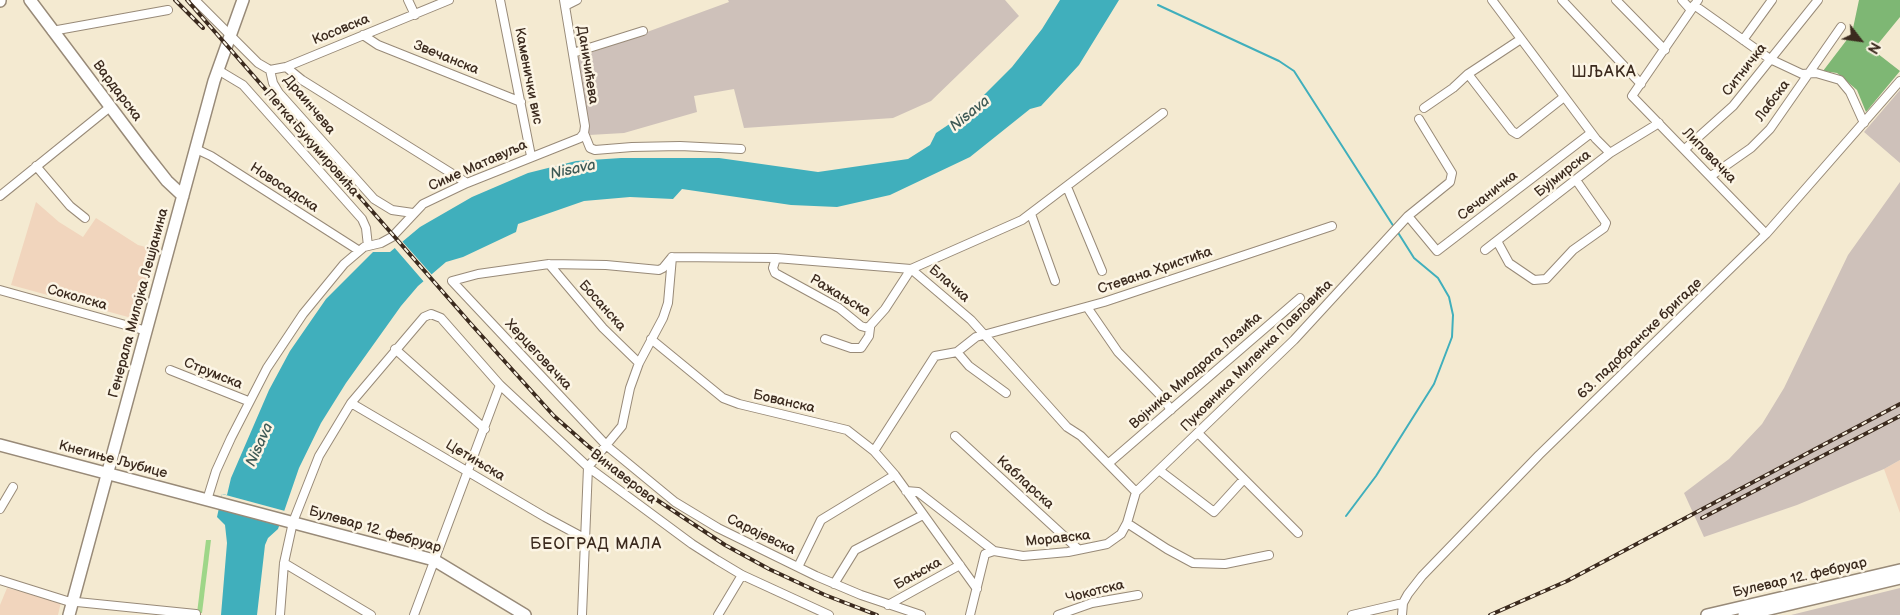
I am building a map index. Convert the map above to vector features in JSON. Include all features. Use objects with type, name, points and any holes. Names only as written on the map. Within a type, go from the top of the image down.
[{"type":"main road","name":"Вардарска","points":[[30,0],[167,181],[183,196]]},
{"type":"main road","name":"Генерала Милојка Лешјанина","points":[[69,615],[218,70],[243,0]]},
{"type":"main road","name":"Кнегиње Љубице","points":[[0,445],[219,503]]},
{"type":"main road","name":"Булевар 12. фебруар","points":[[219,503],[434,560],[525,615]]},
{"type":"main road","name":"Булевар 12. фебруар","points":[[1707,615],[1900,570]]},
{"type":"main road","name":"Булевар 12. фебруар","points":[[1744,615],[1900,578]]},
{"type":"street","name":"Драинчева","points":[[195,0],[258,64],[270,70],[272,83],[280,93],[374,199],[392,210],[413,213]]},
{"type":"street","points":[[408,0],[415,15]]},
{"type":"street","name":"Косовска","points":[[270,70],[286,67],[450,0]]},
{"type":"street","name":"Каменички вис","points":[[500,0],[531,156]]},
{"type":"street","points":[[564,3],[577,0]]},
{"type":"street","points":[[1492,0],[1591,133],[1610,153]]},
{"type":"street","points":[[1562,0],[1641,84],[1694,5]]},
{"type":"street","points":[[1616,0],[1665,50]]},
{"type":"street","points":[[1682,0],[1694,5],[1770,59],[1801,74],[1810,73],[1835,78],[1843,82],[1850,92],[1864,123]]},
{"type":"street","points":[[1743,40],[1772,0]]},
{"type":"street","name":"Ситничка","points":[[1685,149],[1733,106],[1818,0]]},
{"type":"street","name":"Даничићева","points":[[564,3],[585,126],[584,133]]},
{"type":"street","points":[[52,30],[168,10]]},
{"type":"street","name":"Лабска","points":[[1711,176],[1751,148],[1770,128],[1841,27]]},
{"type":"street","points":[[573,53],[643,31]]},
{"type":"street","name":"Звечанска","points":[[363,35],[378,45],[521,102]]},
{"type":"street","points":[[1424,108],[1453,88],[1468,74],[1521,39]]},
{"type":"street","points":[[286,67],[302,80],[468,183]]},
{"type":"street","name":"Петка Букумировића","points":[[218,70],[243,85],[362,220],[366,228],[368,246]]},
{"type":"street","points":[[1468,74],[1512,132],[1517,134],[1564,97]]},
{"type":"street","name":"63. падобранске бригаде","points":[[1403,603],[1422,576],[1539,455],[1766,234],[1900,81]]},
{"type":"street","name":"Липовачка","points":[[1641,84],[1632,96],[1766,234]]},
{"type":"street","points":[[0,196],[110,106]]},
{"type":"street","points":[[911,269],[969,245],[1031,214],[1163,113]]},
{"type":"street","name":"Пуковника Миленка Павловића","points":[[1136,492],[1294,340],[1408,216],[1452,179],[1452,173],[1419,119]]},
{"type":"street","name":"Бујмирска","points":[[1485,250],[1610,153],[1659,123]]},
{"type":"street","points":[[584,133],[586,144],[595,150],[680,146],[741,149]]},
{"type":"street","name":"Симе Матавуља","points":[[368,246],[386,241],[392,237],[423,204],[531,156],[580,138],[584,133]]},
{"type":"street","name":"Сечаничка","points":[[1408,216],[1438,251],[1591,133]]},
{"type":"street","name":"Новосадска","points":[[196,149],[208,154],[358,250]]},
{"type":"street","points":[[36,166],[70,206],[85,218]]},
{"type":"street","points":[[1497,241],[1509,263],[1534,280],[1542,281],[1546,279],[1574,250],[1604,228],[1606,223],[1576,180]]},
{"type":"street","points":[[1067,187],[1102,271]]},
{"type":"street","points":[[1031,214],[1056,281]]},
{"type":"street","name":"Стевана Христића","points":[[957,352],[976,337],[1087,307],[1332,226]]},
{"type":"street","points":[[207,500],[216,472],[248,401],[303,314],[321,290],[358,250],[368,246]]},
{"type":"street","points":[[549,264],[606,264],[659,270],[672,257]]},
{"type":"street","points":[[582,615],[588,467],[622,426],[630,388],[639,363],[663,318],[668,302],[672,257]]},
{"type":"street","name":"Блачка","points":[[672,257],[776,258],[911,269],[985,334],[1067,427],[1081,436],[1136,492]]},
{"type":"street","name":"Ражањска","points":[[776,258],[773,268],[775,273],[839,308],[861,326],[870,328],[911,269]]},
{"type":"street","name":"Херцеговачка","points":[[549,264],[478,274],[452,281],[607,446]]},
{"type":"street","name":"Босанска","points":[[549,264],[603,328],[639,363]]},
{"type":"street","name":"Соколска","points":[[0,290],[147,331]]},
{"type":"street","name":"Војника Миодрага Лазића","points":[[1109,463],[1300,298]]},
{"type":"street","points":[[1087,307],[1118,352],[1162,397],[1170,410]]},
{"type":"street","name":"Винаверова","points":[[395,349],[424,317],[435,314],[441,318],[500,384],[588,467],[692,544],[742,575],[829,615]]},
{"type":"street","points":[[825,339],[851,348],[861,348],[869,336],[870,328]]},
{"type":"street","name":"Бованска","points":[[651,339],[723,398],[739,404],[847,430],[874,450],[895,475],[977,589]]},
{"type":"street","points":[[280,615],[288,521],[319,456],[351,403],[395,349],[485,429]]},
{"type":"street","points":[[874,450],[933,358],[938,355],[957,352],[969,366],[1006,393]]},
{"type":"street","name":"Струмска","points":[[170,370],[248,401]]},
{"type":"street","points":[[414,615],[485,429],[500,384]]},
{"type":"street","name":"Цетињска","points":[[351,403],[586,539]]},
{"type":"street","points":[[1198,433],[1298,533]]},
{"type":"street","name":"Кабларска","points":[[955,436],[1078,549]]},
{"type":"street","name":"Сарајевска","points":[[607,446],[685,509],[834,584],[888,605],[921,615]]},
{"type":"street","points":[[1159,470],[1214,512],[1244,479]]},
{"type":"street","points":[[798,567],[821,520],[895,475]]},
{"type":"street","points":[[0,509],[13,487]]},
{"type":"street","name":"Бованска","points":[[906,490],[918,492],[994,551]]},
{"type":"street","name":"Моравска","points":[[994,551],[1023,556],[1068,552],[1078,549],[1096,548],[1107,544],[1121,534],[1127,523],[1136,492]]},
{"type":"street","points":[[834,584],[855,550],[923,514]]},
{"type":"street","points":[[1127,523],[1167,549],[1193,563],[1225,564],[1270,555]]},
{"type":"street","points":[[970,615],[983,556],[987,552],[994,551]]},
{"type":"street","points":[[284,563],[371,615]]},
{"type":"street","name":"Бањска","points":[[888,605],[960,565]]},
{"type":"street","points":[[718,615],[742,575]]},
{"type":"street","points":[[0,580],[73,602],[196,614]]},
{"type":"street","name":"Чокотска","points":[[1058,615],[1092,603],[1138,595]]},
{"type":"street","points":[[1352,615],[1403,603],[1402,615]]},
{"type":"shaded area","points":[[728,0],[1005,0],[1019,16],[931,101],[893,118],[744,128],[734,89],[694,96],[697,112],[624,133],[589,135],[576,58],[729,2]]},
{"type":"shaded area","points":[[1900,90],[1900,163],[1864,132]]},
{"type":"shaded area","points":[[1900,182],[1900,460],[1884,469],[1797,505],[1704,537],[1684,493],[1729,459],[1762,424],[1784,388],[1848,255]]},
{"type":"shaded area","points":[[36,202],[59,222],[83,237],[96,218],[138,245],[157,250],[139,320],[11,285]]},
{"type":"shaded area","points":[[1900,460],[1900,513],[1884,469]]},
{"type":"shaded area","points":[[7,588],[61,602],[58,615],[0,615],[0,605]]},
{"type":"shaded area","points":[[1900,588],[1900,615],[1791,615]]},
{"type":"green space","points":[[1859,0],[1900,0],[1900,17],[1873,50],[1900,71],[1866,112],[1857,90],[1837,73],[1823,71],[1852,33]]},
{"type":"green space","points":[[206,540],[211,540],[202,613],[197,613]]},
{"type":"water","name":"Nisava","points":[[1060,0],[1119,0],[1079,65],[1041,106],[1030,109],[970,157],[890,195],[837,207],[791,205],[682,189],[673,199],[630,197],[584,201],[518,224],[516,232],[463,257],[446,262],[418,286],[401,306],[346,383],[321,423],[299,468],[278,529],[268,538],[265,545],[257,615],[221,615],[227,543],[225,525],[217,517],[222,494],[227,495],[231,478],[269,390],[290,351],[326,299],[373,252],[390,252],[420,227],[472,197],[528,173],[576,161],[621,158],[719,158],[818,172],[908,159],[930,145],[936,133],[954,121],[980,99],[1012,67],[1042,29]]},
{"type":"pier","points":[[401,240],[433,276],[425,283],[393,246]]},
{"type":"pier","points":[[222,494],[285,511],[281,526],[218,509]]},
{"type":"waterway","points":[[1158,5],[1279,61],[1294,71],[1394,227]]},
{"type":"waterway","points":[[1346,516],[1376,476],[1434,384],[1452,337],[1453,315],[1449,297],[1438,278],[1414,258],[1397,231]]},
{"type":"railway","points":[[175,0],[203,28]]},
{"type":"railway","points":[[187,0],[554,416],[588,446],[657,500],[725,545],[769,569],[825,595],[877,615]]},
{"type":"railway","points":[[1490,615],[1567,581],[1900,404]]},
{"type":"railway","points":[[1702,518],[1900,416]]},
{"type":"district","name":"ШЉАКА","points":[[1604,73]]},
{"type":"district","name":"БЕОГРАД МАЛА","points":[[596,545]]}]
